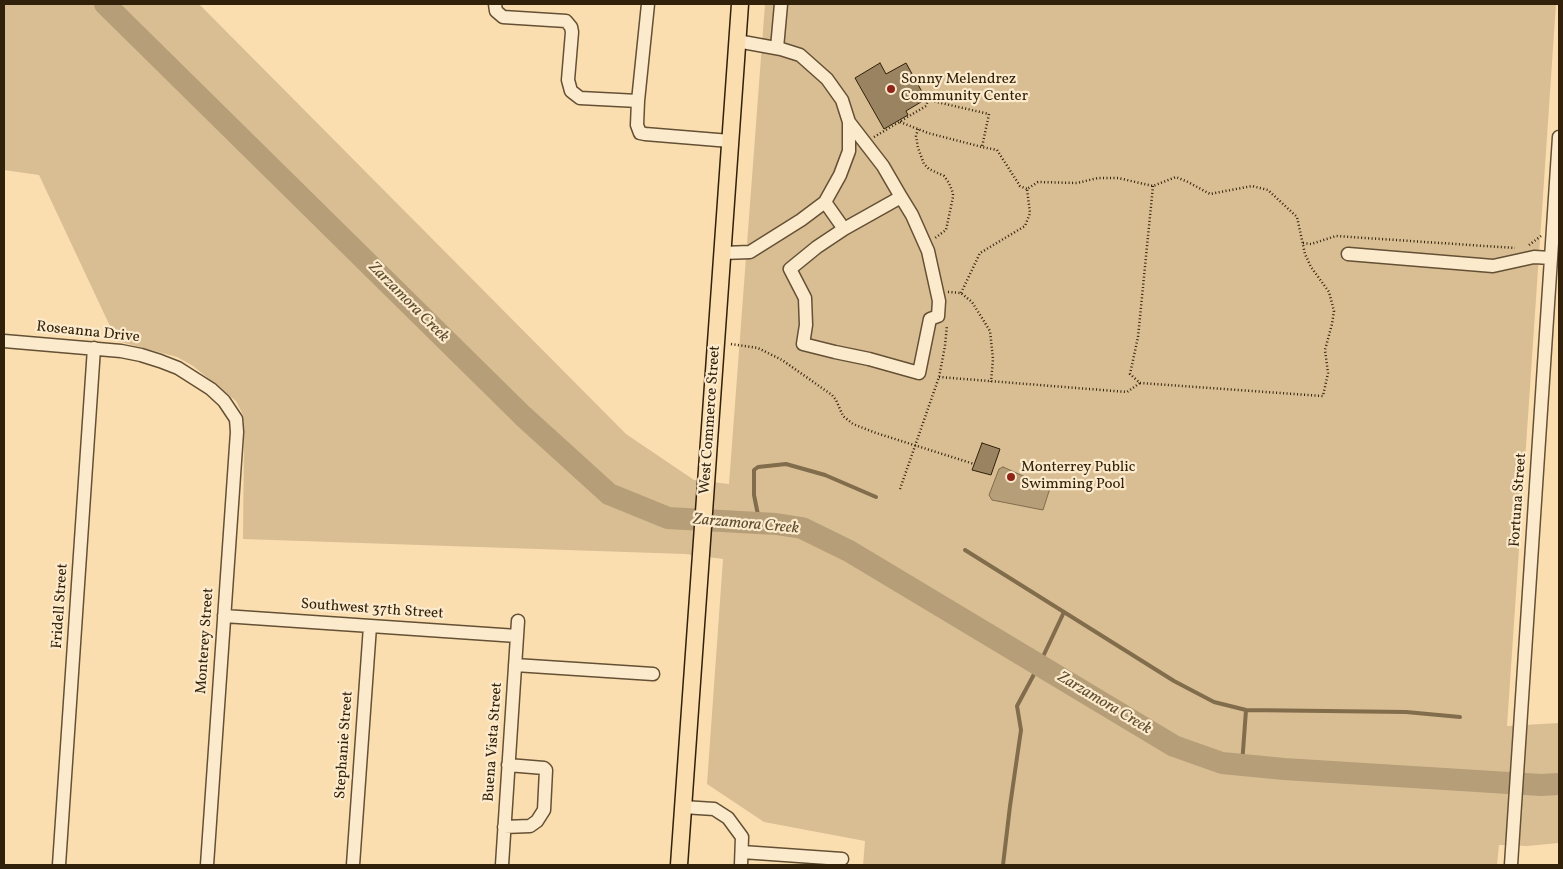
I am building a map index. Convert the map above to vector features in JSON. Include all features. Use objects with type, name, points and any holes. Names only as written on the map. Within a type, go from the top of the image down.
[{"type":"main road","name":"West Commerce Street","points":[[679,865],[740,4]]},
{"type":"street","points":[[495,4],[496,12],[503,17],[566,21],[571,27],[572,32],[568,80],[571,91],[580,98],[638,101]]},
{"type":"street","points":[[648,4],[638,101],[637,126],[640,133],[730,141]]},
{"type":"street","points":[[777,48],[781,4]]},
{"type":"street","points":[[723,253],[750,252],[801,220],[825,202],[840,175],[849,151],[849,122],[842,100],[827,79],[800,55],[777,48],[738,41]]},
{"type":"street","points":[[849,122],[883,166],[912,214],[928,251],[939,301],[938,316],[930,319],[919,373],[803,344],[806,325],[805,298],[790,269],[817,247],[844,229],[901,196]]},
{"type":"street","name":"Fortuna Street","points":[[1512,865],[1520,734],[1554,310],[1551,258],[1559,137]]},
{"type":"street","points":[[825,202],[844,229]]},
{"type":"street","points":[[1348,254],[1493,266],[1534,258],[1551,258]]},
{"type":"street","name":"Roseanna Drive","points":[[4,341],[94,348],[141,355],[178,368],[211,389],[224,401],[236,419]]},
{"type":"street","name":"Fridell Street","points":[[59,865],[94,348]]},
{"type":"street","name":"Monterey Street","points":[[207,865],[237,432],[236,419]]},
{"type":"street","name":"Southwest 37th Street","points":[[224,616],[517,636]]},
{"type":"street","name":"Buena Vista Street","points":[[502,865],[518,621]]},
{"type":"street","name":"Stephanie Street","points":[[353,865],[370,626]]},
{"type":"street","points":[[515,665],[653,674]]},
{"type":"street","points":[[504,827],[530,826],[537,821],[544,810],[546,770],[544,768],[508,765]]},
{"type":"street","points":[[684,807],[714,809],[728,818],[742,837],[741,865]]},
{"type":"street","points":[[742,852],[842,859]]},
{"type":"path","points":[[864,142],[926,106],[928,100],[989,114],[982,146]]},
{"type":"path","points":[[900,122],[928,133],[997,150],[1020,186],[1027,189]]},
{"type":"path","points":[[918,129],[916,136],[918,148],[924,164],[929,169],[944,176],[953,193],[946,230],[932,240]]},
{"type":"path","points":[[1027,189],[1038,182],[1077,183],[1098,178],[1118,178],[1153,186],[1176,177],[1210,194],[1252,186],[1268,190],[1297,217],[1305,254],[1329,292],[1334,311],[1325,350],[1328,373],[1323,396],[1140,383],[1130,374],[1138,337],[1153,186]]},
{"type":"path","points":[[961,293],[980,253],[1025,226],[1030,213],[1027,189]]},
{"type":"path","points":[[1303,243],[1311,244],[1336,236],[1516,248]]},
{"type":"path","points":[[1524,248],[1540,236],[1553,236]]},
{"type":"path","points":[[947,292],[961,293],[972,302],[990,331],[993,359],[991,382]]},
{"type":"path","points":[[900,489],[940,378],[947,320]]},
{"type":"path","points":[[731,344],[758,348],[782,360],[832,395],[844,416],[853,424],[974,464]]},
{"type":"path","points":[[940,378],[1127,392],[1140,383]]},
{"type":"shaded area","points":[[4,4],[199,4],[626,434],[694,480],[729,484],[765,4],[1556,4],[1507,726],[1559,723],[1559,843],[1527,846],[1499,845],[1497,865],[863,865],[865,841],[764,822],[707,784],[723,559],[685,554],[243,539],[244,434],[243,415],[236,401],[193,366],[177,357],[117,341],[39,175],[4,170]]},
{"type":"shaded area","points":[[1003,467],[1050,488],[1043,510],[992,500],[989,495],[999,469]]},
{"type":"building","name":"Sonny Melendrez Community Center","points":[[880,63],[886,74],[906,63],[926,99],[906,111],[908,115],[884,129],[855,78]]},
{"type":"building","points":[[982,443],[1000,449],[991,475],[972,470]]},
{"type":"waterway","name":"Zarzamora Creek","points":[[105,4],[523,416],[609,494],[668,518],[776,524],[802,528],[849,551],[1174,746],[1222,763],[1284,769],[1541,785],[1559,784]]},
{"type":"waterway","points":[[766,524],[758,515],[754,495],[754,470],[758,467],[786,464],[825,475],[876,497]]},
{"type":"waterway","points":[[965,550],[1174,681],[1214,702],[1246,710],[1406,712],[1460,717]]},
{"type":"waterway","points":[[1003,865],[1021,730],[1017,706],[1064,612]]},
{"type":"waterway","points":[[1242,765],[1246,710]]},
{"type":"place","name":"Sonny Melendrez Community Center","points":[[891,89]]},
{"type":"place","name":"Monterrey Public Swimming Pool","points":[[1011,477]]}]
